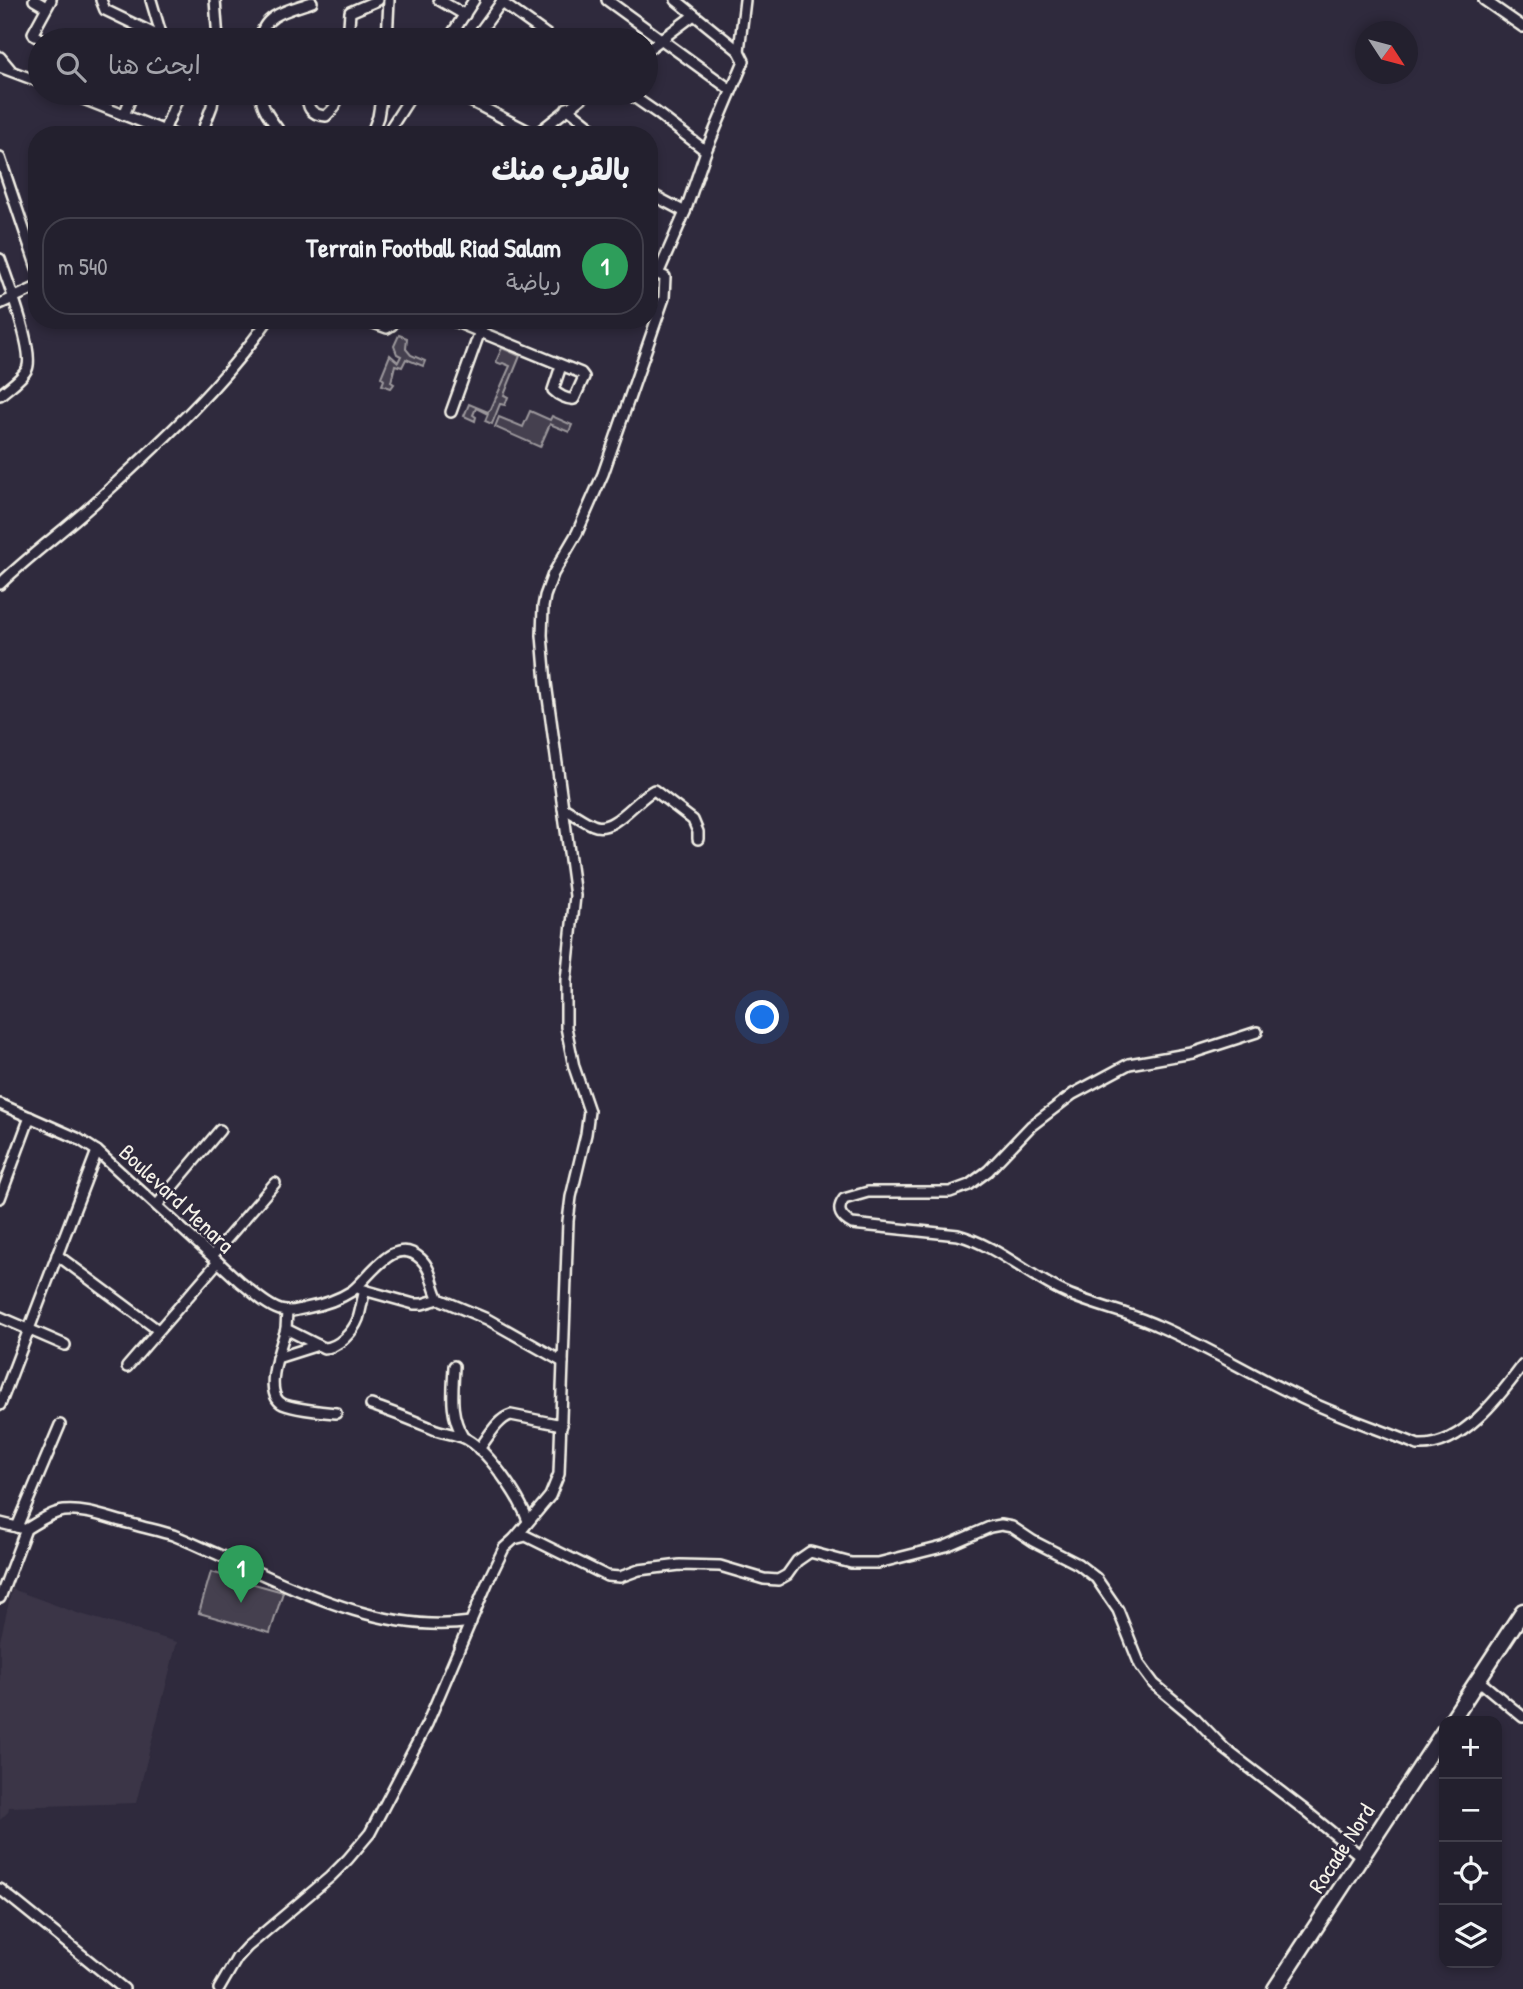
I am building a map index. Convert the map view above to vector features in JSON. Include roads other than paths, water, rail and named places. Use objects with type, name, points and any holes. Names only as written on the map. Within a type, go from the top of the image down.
[{"type":"highway","points":[[1454,1716],[1523,1611]]},
{"type":"highway","name":"Rocade Nord","points":[[1275,1989],[1439,1739]]},
{"type":"street","points":[[34,0],[48,4],[36,28]]},
{"type":"street","points":[[101,0],[105,10],[143,28]]},
{"type":"street","points":[[151,0],[161,28]]},
{"type":"street","points":[[215,0],[217,28]]},
{"type":"street","points":[[349,28],[350,12],[378,0]]},
{"type":"street","points":[[388,28],[390,0]]},
{"type":"street","points":[[439,0],[465,15]]},
{"type":"street","points":[[456,28],[474,0]]},
{"type":"street","points":[[607,0],[646,28]]},
{"type":"street","points":[[658,264],[685,212],[706,151],[744,61],[739,51],[676,0]]},
{"type":"street","points":[[739,51],[745,0]]},
{"type":"street","points":[[1484,0],[1523,27]]},
{"type":"street","points":[[483,28],[502,1],[538,28]]},
{"type":"street","points":[[264,28],[274,15],[312,2]]},
{"type":"street","points":[[658,42],[694,15]]},
{"type":"street","points":[[658,36],[731,90]]},
{"type":"street","points":[[0,57],[11,71]]},
{"type":"street","points":[[0,67],[28,77]]},
{"type":"street","points":[[99,105],[152,126]]},
{"type":"street","points":[[124,115],[128,105]]},
{"type":"street","points":[[166,126],[175,105]]},
{"type":"street","points":[[204,126],[212,105]]},
{"type":"street","points":[[263,105],[276,126]]},
{"type":"street","points":[[309,105],[316,114],[326,116],[335,105]]},
{"type":"street","points":[[374,126],[380,105]]},
{"type":"street","points":[[393,126],[406,105]]},
{"type":"street","points":[[478,105],[518,126]]},
{"type":"street","points":[[546,126],[571,105]]},
{"type":"street","points":[[645,105],[706,151]]},
{"type":"street","points":[[567,108],[590,126]]},
{"type":"street","points":[[0,158],[28,241]]},
{"type":"street","points":[[658,198],[685,212]]},
{"type":"street","points":[[0,259],[29,361],[23,375],[0,395]]},
{"type":"street","points":[[658,274],[665,277],[666,286],[658,317]]},
{"type":"street","points":[[0,304],[28,291]]},
{"type":"street","points":[[0,584],[102,497],[196,406],[261,329]]},
{"type":"street","points":[[475,329],[561,366]]},
{"type":"street","points":[[219,1989],[237,1958],[247,1947],[330,1877],[370,1833],[427,1724],[488,1581],[505,1548],[542,1507],[559,1474],[568,1221],[570,1197],[589,1111],[574,1068],[566,1027],[566,980],[575,896],[545,683],[542,607],[553,574],[577,533],[599,484],[654,329]]},
{"type":"street","points":[[451,412],[480,331]]},
{"type":"street","points":[[564,808],[592,825],[607,826],[654,790],[692,820],[698,832],[698,839]]},
{"type":"street","points":[[1257,1032],[1192,1053],[1129,1064],[1073,1094],[1031,1126],[988,1171],[969,1185],[950,1192],[868,1192],[844,1199],[839,1208],[840,1214],[852,1224],[958,1235],[975,1240],[1060,1290],[1159,1326],[1293,1395],[1335,1414],[1419,1445],[1429,1446],[1452,1437],[1468,1426],[1509,1385],[1523,1365]]},
{"type":"street","name":"Boulevard Menara","points":[[0,1104],[76,1138],[97,1151],[261,1299],[287,1311]]},
{"type":"street","points":[[0,1198],[30,1117]]},
{"type":"street","points":[[158,1205],[220,1130]]},
{"type":"street","points":[[0,1405],[97,1151]]},
{"type":"street","points":[[127,1367],[275,1183]]},
{"type":"street","points":[[335,1413],[283,1405],[275,1396],[274,1376],[286,1329],[287,1311],[324,1304],[360,1289],[393,1253],[405,1251],[422,1260],[439,1298]]},
{"type":"street","points":[[57,1255],[158,1330]]},
{"type":"street","points":[[360,1289],[414,1304],[439,1298],[487,1319],[564,1362]]},
{"type":"street","points":[[286,1329],[324,1348],[330,1348],[346,1337],[358,1320],[360,1289]]},
{"type":"street","points":[[0,1317],[65,1345]]},
{"type":"street","points":[[277,1358],[318,1345]]},
{"type":"street","points":[[454,1366],[452,1409],[463,1437]]},
{"type":"street","points":[[371,1405],[463,1437],[489,1460],[523,1508],[528,1521]]},
{"type":"street","points":[[479,1449],[500,1421],[507,1416],[562,1425]]},
{"type":"street","points":[[0,1598],[21,1528],[60,1425]]},
{"type":"street","points":[[0,1523],[21,1528],[55,1513],[80,1511],[173,1535],[337,1605],[383,1617],[432,1625],[471,1622]]},
{"type":"street","points":[[514,1539],[526,1536],[613,1577],[639,1570],[680,1565],[720,1566],[775,1580],[785,1577],[802,1556],[810,1552],[851,1563],[878,1563],[946,1546],[990,1527],[1012,1527],[1078,1564],[1096,1578],[1118,1610],[1140,1665],[1154,1685],[1196,1719],[1225,1749],[1362,1857]]},
{"type":"street","points":[[1478,1680],[1523,1717]]},
{"type":"street","points":[[0,1889],[124,1989]]},
{"type":"place","name":"Terrain Football Riad Salam","points":[[241,1603]]}]
